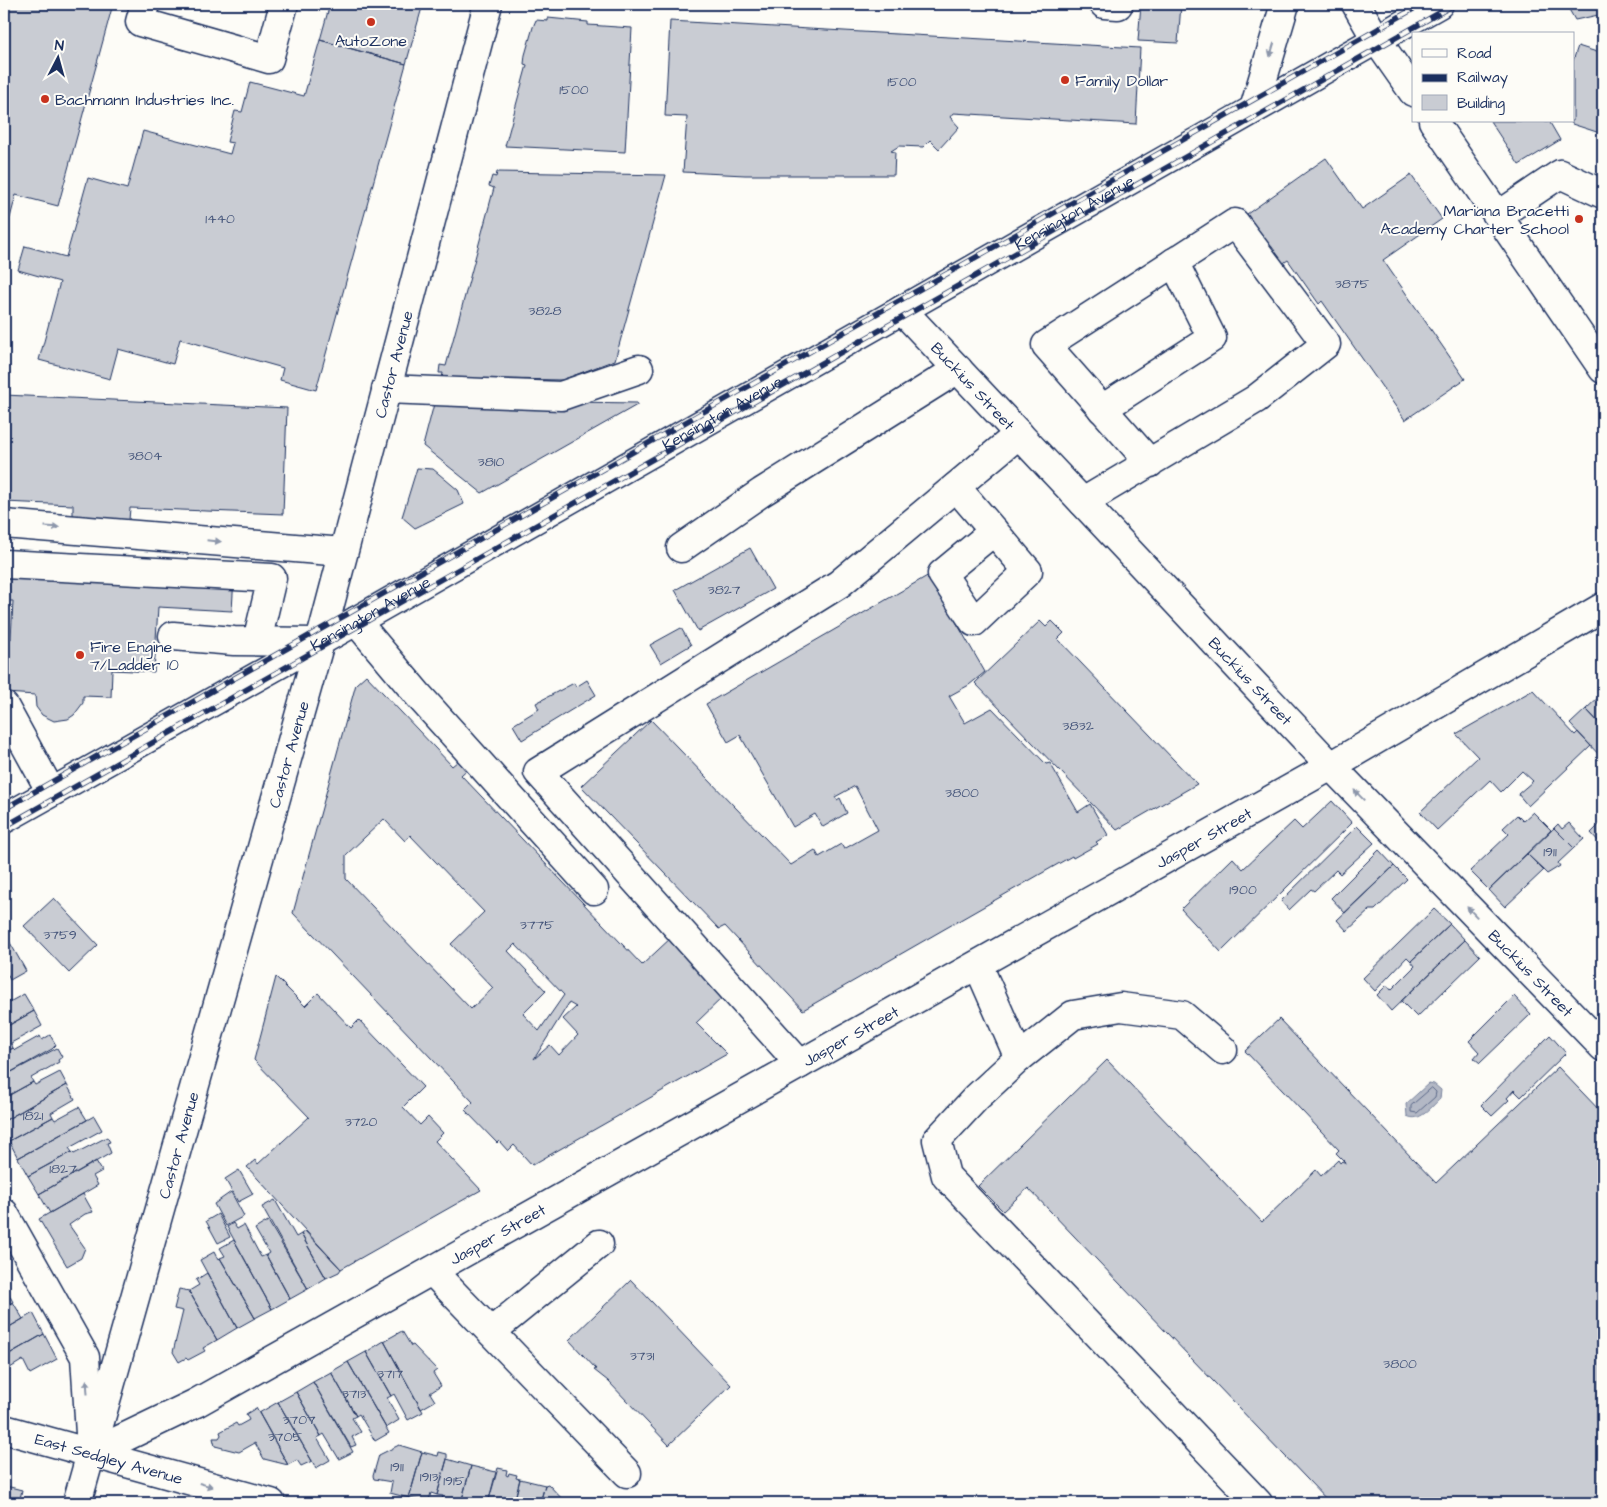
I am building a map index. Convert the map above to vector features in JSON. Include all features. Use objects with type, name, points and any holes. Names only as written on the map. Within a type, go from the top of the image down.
[{"type":"street","points":[[145,4],[140,22],[269,59],[284,4]]},
{"type":"street","name":"Castor Avenue","points":[[77,1503],[320,642],[488,4]]},
{"type":"street","points":[[1254,109],[1286,4]]},
{"type":"street","points":[[1356,4],[1376,39],[1412,91]]},
{"type":"street","name":"Kensington Avenue","points":[[4,819],[320,642],[1439,4]]},
{"type":"street","points":[[1435,122],[1603,369]]},
{"type":"street","points":[[1499,215],[1560,174],[1603,194]]},
{"type":"street","points":[[1083,502],[1150,463],[1256,398],[1326,344],[1235,223],[1046,345],[1150,463]]},
{"type":"street","points":[[1102,409],[1212,338],[1174,262]]},
{"type":"street","name":"Buckius Street","points":[[902,310],[1331,766],[1603,1047]]},
{"type":"street","points":[[386,389],[561,396],[639,369]]},
{"type":"street","points":[[681,548],[762,492],[958,369]]},
{"type":"street","points":[[800,1064],[538,772],[839,584],[1019,434]]},
{"type":"street","points":[[956,487],[994,531]]},
{"type":"street","points":[[4,524],[343,552]]},
{"type":"street","points":[[4,564],[272,578],[257,641]]},
{"type":"street","name":"Jasper Street","points":[[92,1453],[196,1403],[432,1271],[1331,766],[1603,607]]},
{"type":"street","points":[[356,621],[419,696],[594,890]]},
{"type":"street","points":[[174,636],[257,641],[320,642]]},
{"type":"street","points":[[4,706],[51,792]]},
{"type":"street","points":[[978,965],[1019,1058]]},
{"type":"street","points":[[1224,1050],[1182,1015],[1121,1007],[1073,1015],[1019,1058],[976,1098],[937,1140],[946,1176],[1258,1503]]},
{"type":"street","points":[[4,1213],[85,1357],[92,1453]]},
{"type":"street","points":[[491,1332],[599,1244]]},
{"type":"street","points":[[432,1271],[627,1473]]},
{"type":"street","name":"East Sedgley Avenue","points":[[4,1429],[272,1503]]},
{"type":"water","points":[[1429,1083],[1434,1084],[1441,1090],[1440,1099],[1421,1116],[1412,1118],[1407,1116],[1406,1104]]},
{"type":"building","name":"Bachmann Industries Inc.","points":[[4,4],[113,4],[58,206],[16,195],[10,218],[4,216]]},
{"type":"building","name":"AutoZone","points":[[330,4],[423,4],[406,64],[320,40]]},
{"type":"building","points":[[1141,4],[1181,4],[1178,43],[1138,41]]},
{"type":"building","points":[[1566,4],[1603,4],[1603,14],[1575,20]]},
{"type":"building","points":[[548,18],[588,22],[588,25],[632,28],[625,152],[505,146],[527,65],[524,64],[525,55],[533,27],[536,20],[548,21]]},
{"type":"building","points":[[670,21],[1140,48],[1136,124],[953,113],[950,117],[959,127],[939,149],[930,140],[923,147],[899,146],[891,151],[895,152],[894,175],[745,175],[683,172],[687,117],[665,116]]},
{"type":"building","points":[[320,40],[406,64],[316,390],[280,380],[283,368],[180,339],[173,364],[118,349],[110,379],[39,360],[60,282],[18,270],[25,246],[66,257],[88,178],[127,189],[143,131],[230,154],[233,143],[227,142],[235,111],[242,112],[250,82],[304,96]]},
{"type":"building","points":[[1578,46],[1603,54],[1603,134],[1572,124],[1571,122],[1574,122],[1574,58]]},
{"type":"building","points":[[1491,122],[1550,122],[1560,140],[1519,165]]},
{"type":"building","points":[[1326,158],[1362,209],[1411,175],[1442,219],[1383,260],[1465,379],[1405,420],[1322,301],[1319,304],[1288,260],[1282,264],[1247,214]]},
{"type":"building","points":[[497,172],[666,175],[615,360],[562,380],[442,378],[443,373],[439,373],[440,365],[446,366],[494,188],[489,186],[492,176],[496,177]]},
{"type":"building","points":[[4,395],[287,408],[283,514],[130,508],[129,520],[73,518],[73,505],[4,502]]},
{"type":"building","points":[[435,400],[637,403],[637,405],[482,493],[423,446]]},
{"type":"building","points":[[417,468],[433,469],[458,490],[464,504],[415,528],[402,517]]},
{"type":"building","points":[[750,548],[773,589],[698,631],[675,590]]},
{"type":"building","name":"Fire Engine 7/Ladder 10","points":[[4,566],[234,577],[232,611],[158,607],[154,672],[112,670],[111,697],[83,696],[83,703],[74,715],[68,719],[54,721],[42,715],[36,707],[35,695],[6,693],[4,639],[11,639],[13,601],[4,601]]},
{"type":"building","points":[[929,575],[985,672],[969,685],[949,696],[965,723],[992,708],[1046,764],[1050,763],[1078,812],[1090,804],[1108,835],[1096,842],[1098,844],[1073,858],[1072,856],[803,1010],[725,926],[719,929],[581,786],[651,720],[791,865],[815,850],[819,857],[841,844],[844,849],[878,830],[855,786],[835,797],[837,800],[840,798],[847,813],[823,827],[815,814],[793,827],[740,735],[728,742],[706,704]]},
{"type":"building","points":[[1040,621],[1046,627],[1052,621],[1064,633],[1058,639],[1197,784],[1117,830],[975,683]]},
{"type":"building","points":[[681,628],[691,645],[661,663],[650,645]]},
{"type":"building","points":[[366,675],[452,766],[458,761],[461,764],[467,758],[473,764],[461,775],[642,965],[673,936],[725,995],[696,1023],[727,1054],[532,1165],[514,1145],[508,1151],[499,1141],[497,1143],[465,1110],[473,1102],[293,913],[356,684]],"holes":[[[384,819],[405,841],[410,835],[484,912],[451,944],[493,988],[471,1009],[346,879],[346,855]],[[515,944],[564,995],[539,1031],[523,1014],[546,991],[508,951]],[[569,1003],[576,1007],[563,1019],[578,1035],[559,1055],[550,1045],[534,1059]]]},
{"type":"building","points":[[587,680],[596,695],[522,740],[513,725],[539,709],[536,703],[574,683],[576,687]]},
{"type":"building","points":[[1533,690],[1575,735],[1578,732],[1591,746],[1528,806],[1518,794],[1533,781],[1522,771],[1501,792],[1490,780],[1437,830],[1420,812],[1478,757],[1456,734]]},
{"type":"building","points":[[1602,694],[1603,696],[1603,727],[1586,709]]},
{"type":"building","points":[[1586,709],[1603,727],[1603,759],[1570,724]]},
{"type":"building","points":[[1332,801],[1352,823],[1221,952],[1181,909],[1233,858],[1243,869],[1294,821],[1302,829]]},
{"type":"building","points":[[1533,812],[1551,830],[1489,890],[1470,871],[1509,834],[1503,828],[1517,815],[1523,821]]},
{"type":"building","points":[[1603,821],[1603,841],[1601,844],[1591,833]]},
{"type":"building","points":[[1569,823],[1584,839],[1574,848],[1554,828],[1558,824],[1562,829]]},
{"type":"building","points":[[1357,826],[1374,843],[1340,874],[1336,870],[1314,891],[1311,889],[1289,910],[1281,901]]},
{"type":"building","points":[[1554,828],[1574,848],[1558,863],[1560,866],[1547,874],[1527,854]]},
{"type":"building","points":[[1379,850],[1394,866],[1345,913],[1331,898]]},
{"type":"building","points":[[1527,854],[1544,870],[1505,907],[1489,890]]},
{"type":"building","points":[[1394,866],[1407,879],[1375,910],[1370,910],[1347,931],[1337,920]]},
{"type":"building","points":[[54,898],[98,945],[69,973],[24,926]]},
{"type":"building","points":[[1434,909],[1450,924],[1411,961],[1407,957],[1375,991],[1363,978]]},
{"type":"building","points":[[1450,924],[1465,940],[1391,1011],[1377,995],[1387,985],[1391,990],[1415,966],[1411,961]]},
{"type":"building","points":[[4,932],[26,971],[10,980],[4,968]]},
{"type":"building","points":[[1465,940],[1480,956],[1417,1017],[1401,1001]]},
{"type":"building","points":[[276,977],[305,1006],[318,993],[351,1028],[359,1020],[423,1087],[403,1107],[420,1125],[428,1117],[443,1133],[435,1141],[481,1190],[341,1269],[247,1167],[255,1160],[258,1164],[309,1117],[254,1060]]},
{"type":"building","points":[[24,994],[34,1011],[4,1028],[4,1005]]},
{"type":"building","points":[[1514,996],[1531,1014],[1480,1063],[1474,1058],[1479,1052],[1469,1041]]},
{"type":"building","points":[[34,1011],[42,1026],[11,1043],[13,1048],[4,1053],[4,1028]]},
{"type":"building","points":[[1279,1019],[1436,1183],[1558,1067],[1603,1114],[1603,1503],[1330,1503],[1028,1188],[1003,1211],[978,1186],[1107,1060],[1262,1222],[1316,1170],[1321,1176],[1338,1160],[1340,1163],[1342,1161],[1346,1163],[1336,1153],[1339,1150],[1245,1051]]},
{"type":"building","points":[[50,1035],[56,1045],[52,1049],[4,1076],[4,1053],[13,1048],[15,1050],[40,1036],[42,1040]]},
{"type":"building","points":[[1550,1035],[1566,1053],[1521,1097],[1514,1090],[1507,1098],[1509,1100],[1492,1116],[1481,1105]]},
{"type":"building","points":[[57,1048],[62,1057],[58,1060],[59,1062],[31,1078],[33,1082],[4,1098],[4,1076]]},
{"type":"building","points":[[60,1072],[67,1085],[4,1121],[4,1098],[33,1082],[35,1085]]},
{"type":"building","points":[[67,1085],[75,1099],[51,1113],[53,1117],[9,1141],[4,1133],[4,1121]]},
{"type":"building","points":[[79,1107],[87,1120],[18,1158],[9,1141],[53,1117],[55,1120]]},
{"type":"building","points":[[94,1116],[102,1130],[69,1148],[72,1152],[28,1176],[18,1158]]},
{"type":"building","points":[[107,1137],[110,1142],[107,1143],[111,1153],[39,1194],[28,1176],[72,1152],[74,1154]]},
{"type":"building","points":[[96,1161],[102,1171],[93,1176],[98,1185],[50,1213],[39,1194]]},
{"type":"building","points":[[239,1170],[253,1194],[238,1202],[225,1179]]},
{"type":"building","points":[[231,1192],[244,1216],[226,1226],[214,1204]]},
{"type":"building","points":[[83,1194],[93,1212],[85,1214],[69,1225],[85,1248],[81,1258],[67,1266],[39,1219]]},
{"type":"building","points":[[275,1200],[296,1237],[301,1234],[326,1278],[308,1289],[262,1207]]},
{"type":"building","points":[[218,1214],[230,1237],[218,1243],[206,1221]]},
{"type":"building","points":[[268,1221],[308,1289],[290,1299],[266,1255],[269,1253],[255,1229]]},
{"type":"building","points":[[233,1223],[237,1229],[244,1225],[261,1257],[266,1255],[290,1299],[272,1309],[227,1227]]},
{"type":"building","points":[[305,1231],[341,1269],[339,1272],[326,1278],[301,1234]]},
{"type":"building","points":[[234,1240],[272,1309],[255,1318],[220,1258],[225,1256],[220,1248]]},
{"type":"building","points":[[214,1252],[218,1260],[220,1258],[255,1318],[237,1328],[200,1260]]},
{"type":"building","points":[[207,1273],[237,1328],[217,1340],[189,1291],[199,1285],[196,1280]]},
{"type":"building","points":[[631,1280],[731,1385],[669,1445],[608,1381],[594,1370],[596,1369],[569,1340]]},
{"type":"building","points":[[4,1285],[13,1302],[4,1307]]},
{"type":"building","points":[[179,1289],[189,1291],[217,1340],[203,1348],[205,1351],[188,1360],[186,1358],[179,1362],[173,1352],[183,1311],[174,1309]]},
{"type":"building","points":[[13,1302],[23,1319],[4,1330],[4,1307]]},
{"type":"building","points":[[33,1313],[44,1334],[4,1357],[4,1330]]},
{"type":"building","points":[[402,1331],[411,1346],[413,1345],[437,1370],[433,1373],[441,1386],[430,1393],[435,1401],[421,1409],[384,1341]]},
{"type":"building","points":[[44,1334],[57,1359],[30,1374],[23,1360],[10,1368],[4,1357]]},
{"type":"building","points":[[384,1341],[423,1412],[408,1420],[394,1394],[391,1396],[366,1352]]},
{"type":"building","points":[[366,1352],[391,1396],[387,1398],[399,1420],[386,1428],[348,1362]]},
{"type":"building","points":[[348,1362],[389,1433],[375,1441],[359,1414],[356,1416],[331,1372]]},
{"type":"building","points":[[331,1372],[356,1416],[352,1418],[361,1432],[352,1437],[356,1445],[351,1447],[313,1382]]},
{"type":"building","points":[[313,1382],[353,1452],[339,1459],[324,1434],[321,1436],[296,1392]]},
{"type":"building","points":[[296,1392],[321,1436],[317,1438],[330,1460],[316,1468],[278,1402]]},
{"type":"building","points":[[278,1402],[312,1461],[301,1466],[297,1460],[288,1465],[259,1413]]},
{"type":"building","points":[[256,1408],[288,1465],[264,1459],[255,1443],[239,1452],[215,1446],[213,1438],[219,1438],[220,1432],[236,1423],[238,1426],[249,1420],[246,1414]]},
{"type":"building","points":[[399,1445],[422,1452],[409,1498],[390,1493],[392,1482],[374,1479],[373,1476],[379,1455]]},
{"type":"building","points":[[422,1452],[438,1456],[439,1452],[447,1454],[437,1495],[431,1493],[428,1503],[409,1498]]},
{"type":"building","points":[[447,1459],[471,1466],[461,1503],[441,1503],[443,1496],[437,1495]]},
{"type":"building","points":[[471,1466],[496,1472],[488,1503],[461,1503]]},
{"type":"building","points":[[498,1468],[507,1470],[506,1475],[508,1476],[509,1473],[517,1475],[516,1478],[520,1479],[514,1503],[488,1503]]},
{"type":"building","points":[[520,1479],[545,1485],[540,1503],[514,1503]]},
{"type":"building","points":[[4,1482],[7,1483],[6,1486],[22,1490],[19,1503],[4,1503]]},
{"type":"building","points":[[548,1484],[566,1503],[540,1503],[545,1485]]},
{"type":"railway","points":[[4,809],[1422,4]]},
{"type":"railway","points":[[4,827],[1455,4]]},
{"type":"place","name":"AutoZone","points":[[371,22]]},
{"type":"place","name":"Family Dollar","points":[[1065,80]]},
{"type":"place","name":"Bachmann Industries Inc.","points":[[45,99]]},
{"type":"place","name":"Mariana Bracetti Academy Charter School","points":[[1579,219]]},
{"type":"place","name":"Fire Engine 7/Ladder 10","points":[[80,655]]}]
